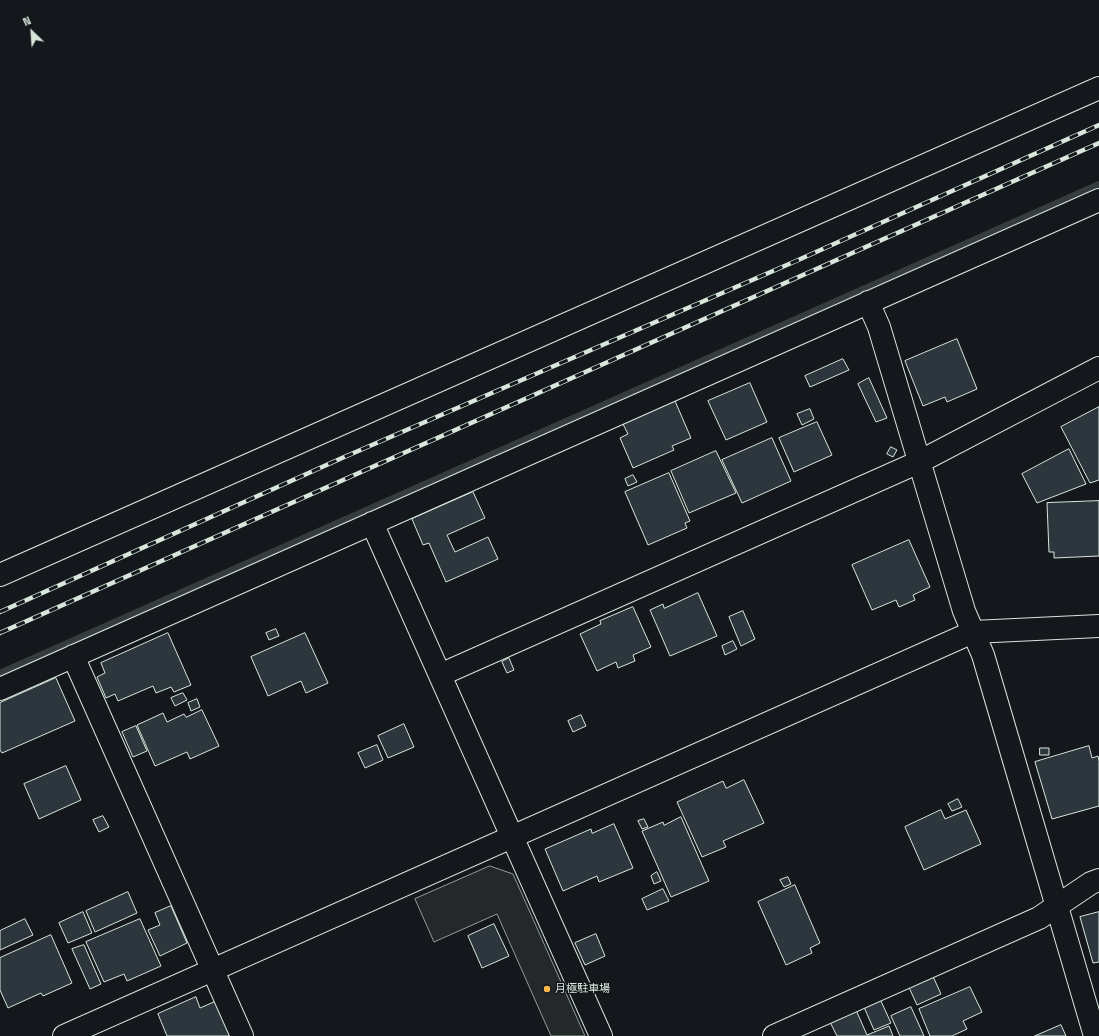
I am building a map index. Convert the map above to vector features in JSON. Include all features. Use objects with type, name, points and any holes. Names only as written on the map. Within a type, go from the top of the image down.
[{"type":"street","points":[[0,575],[1099,88]]},
{"type":"street","points":[[0,688],[1099,200]]},
{"type":"street","points":[[868,302],[879,327],[964,611],[983,655],[1095,1036]]},
{"type":"street","points":[[440,676],[919,462],[1099,368]]},
{"type":"street","points":[[372,523],[601,1036]]},
{"type":"street","points":[[64,1036],[973,632],[1099,626]]},
{"type":"street","points":[[72,656],[242,1036]]},
{"type":"street","points":[[774,1036],[1039,918],[1091,883],[1099,880]]},
{"type":"shaded area","name":"月極駐車場","points":[[490,866],[513,874],[585,1036],[551,1036],[497,914],[434,942],[415,899]]},
{"type":"building","points":[[957,339],[977,389],[947,402],[945,397],[923,406],[905,361]]},
{"type":"building","points":[[843,359],[849,370],[810,387],[805,376]]},
{"type":"building","points":[[869,378],[887,418],[876,422],[858,384]]},
{"type":"building","points":[[750,383],[767,422],[726,440],[708,401]]},
{"type":"building","points":[[675,401],[691,438],[672,446],[674,450],[633,468],[620,438],[628,434],[623,424]]},
{"type":"building","points":[[1099,407],[1099,480],[1090,483],[1061,427]]},
{"type":"building","points":[[810,409],[814,419],[802,425],[797,414]]},
{"type":"building","points":[[817,422],[832,455],[794,472],[779,438]]},
{"type":"building","points":[[772,438],[791,481],[742,503],[722,460]]},
{"type":"building","points":[[891,447],[897,450],[893,457],[887,454]]},
{"type":"building","points":[[1069,449],[1086,484],[1037,503],[1022,474]]},
{"type":"building","points":[[716,451],[736,493],[689,513],[671,471]]},
{"type":"building","points":[[669,473],[690,521],[685,523],[687,528],[648,545],[625,492]]},
{"type":"building","points":[[633,475],[637,482],[628,486],[625,479]]},
{"type":"building","points":[[473,492],[485,518],[447,535],[455,552],[488,537],[498,559],[446,582],[429,543],[423,545],[412,519]]},
{"type":"building","points":[[1099,501],[1099,556],[1054,558],[1054,552],[1049,552],[1047,503]]},
{"type":"building","points":[[909,540],[930,587],[913,595],[915,600],[899,607],[896,600],[872,610],[852,565]]},
{"type":"building","points":[[698,593],[717,636],[670,656],[650,610],[663,604],[664,608]]},
{"type":"building","points":[[633,607],[651,647],[633,655],[635,661],[618,668],[616,662],[597,671],[580,634],[601,624],[600,621]]},
{"type":"building","points":[[743,611],[755,639],[741,646],[729,617]]},
{"type":"building","points":[[276,629],[279,636],[269,640],[266,633]]},
{"type":"building","points":[[168,633],[191,685],[174,692],[171,687],[156,693],[153,686],[118,701],[115,694],[106,698],[97,677],[105,673],[101,663]]},
{"type":"building","points":[[305,633],[328,683],[306,693],[301,681],[268,696],[251,657]]},
{"type":"building","points":[[733,641],[737,649],[725,655],[722,646]]},
{"type":"building","points":[[509,658],[514,670],[507,673],[502,662]]},
{"type":"building","points":[[56,678],[75,721],[2,753],[0,750],[0,703]]},
{"type":"building","points":[[183,693],[187,700],[175,706],[171,698]]},
{"type":"building","points":[[197,699],[200,707],[191,711],[188,703]]},
{"type":"building","points":[[202,710],[219,746],[190,759],[187,752],[155,766],[137,725],[163,713],[167,722],[184,714],[186,717]]},
{"type":"building","points":[[581,715],[586,726],[573,732],[568,721]]},
{"type":"building","points":[[404,724],[414,747],[388,758],[378,736]]},
{"type":"building","points":[[136,726],[147,751],[133,757],[122,732]]},
{"type":"building","points":[[377,745],[383,760],[365,768],[358,753]]},
{"type":"building","points":[[1089,746],[1092,758],[1098,756],[1099,761],[1099,806],[1052,819],[1035,762]]},
{"type":"building","points":[[1040,748],[1049,748],[1049,755],[1040,755]]},
{"type":"building","points":[[66,766],[81,800],[39,819],[24,784]]},
{"type":"building","points":[[744,780],[764,823],[723,841],[726,847],[702,857],[677,802],[723,781],[726,788]]},
{"type":"building","points":[[958,799],[962,807],[952,811],[948,804]]},
{"type":"building","points":[[941,810],[945,819],[966,810],[981,844],[924,870],[905,827]]},
{"type":"building","points":[[103,816],[109,827],[99,832],[93,820]]},
{"type":"building","points":[[681,817],[709,881],[671,897],[642,831],[663,822],[664,825]]},
{"type":"building","points":[[644,819],[648,827],[642,829],[638,821]]},
{"type":"building","points":[[614,824],[633,868],[599,882],[597,876],[563,891],[545,849],[591,829],[592,833]]},
{"type":"building","points":[[657,872],[661,881],[654,884],[651,876]]},
{"type":"building","points":[[788,877],[791,884],[784,887],[780,880]]},
{"type":"building","points":[[795,885],[820,943],[810,948],[812,953],[786,965],[758,902]]},
{"type":"building","points":[[663,889],[669,901],[647,910],[642,899]]},
{"type":"building","points":[[128,892],[137,913],[95,932],[86,911]]},
{"type":"building","points":[[171,906],[187,943],[160,956],[148,930],[160,925],[155,913]]},
{"type":"building","points":[[83,912],[92,933],[68,943],[59,923]]},
{"type":"building","points":[[1099,912],[1099,962],[1093,963],[1080,917]]},
{"type":"building","points":[[25,919],[33,935],[0,950],[0,931]]},
{"type":"building","points":[[140,919],[161,966],[127,981],[124,974],[104,982],[86,942]]},
{"type":"building","points":[[494,924],[509,956],[482,968],[468,936]]},
{"type":"building","points":[[596,934],[605,956],[585,965],[575,943]]},
{"type":"building","points":[[51,935],[72,983],[43,996],[41,993],[8,1008],[0,990],[0,958]]},
{"type":"building","points":[[84,945],[101,984],[90,989],[72,949]]},
{"type":"building","points":[[931,972],[941,994],[917,1005],[907,983]]},
{"type":"building","points":[[970,987],[982,1012],[963,1021],[967,1029],[952,1036],[930,1036],[919,1009]]},
{"type":"building","points":[[196,997],[200,1008],[216,1001],[231,1036],[167,1036],[158,1014]]},
{"type":"building","points":[[880,999],[891,1023],[874,1030],[864,1007]]},
{"type":"building","points":[[911,1007],[924,1036],[900,1036],[891,1016]]},
{"type":"building","points":[[856,1010],[867,1035],[889,1026],[893,1036],[837,1036],[830,1022]]},
{"type":"building","points":[[1061,1025],[1066,1036],[1035,1036]]},
{"type":"waterway","points":[[0,675],[1099,186]]},
{"type":"railway","points":[[0,612],[342,458],[796,261],[1099,125]]},
{"type":"railway","points":[[0,633],[1099,143]]},
{"type":"place","name":"月極駐車場","points":[[547,989]]}]
